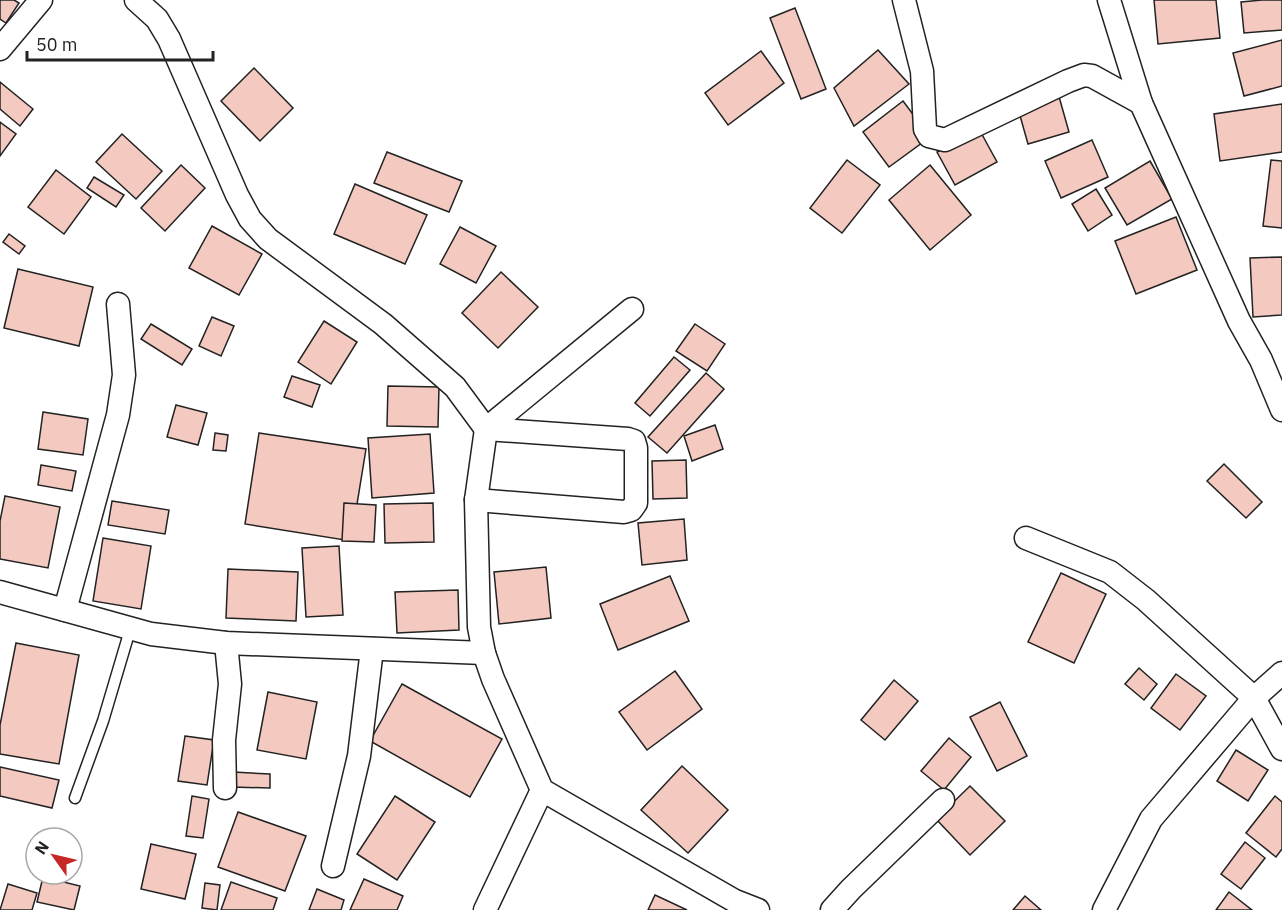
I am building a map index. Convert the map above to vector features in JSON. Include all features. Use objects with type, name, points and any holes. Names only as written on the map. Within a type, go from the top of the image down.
[{"type":"street","points":[[0,48],[41,0]]},
{"type":"street","points":[[136,0],[157,19],[169,39],[237,195],[250,219],[268,239],[383,324],[455,387],[486,429],[634,441],[636,447],[636,503],[631,510],[624,512],[476,500]]},
{"type":"street","points":[[904,0],[921,71],[925,129],[929,136],[945,140],[1084,75],[1106,82],[1118,92],[1141,103]]},
{"type":"street","points":[[1109,0],[1141,103],[1239,321],[1260,360],[1282,410]]},
{"type":"street","points":[[65,610],[118,415],[124,375],[118,304]]},
{"type":"street","points":[[632,309],[486,429],[476,500],[479,627],[484,653],[493,679],[542,790],[733,906],[758,910]]},
{"type":"street","points":[[1026,538],[1110,572],[1146,600],[1254,698],[1282,749]]},
{"type":"street","points":[[0,592],[130,630],[226,643],[484,653]]},
{"type":"street","points":[[225,788],[224,740],[230,684],[226,643]]},
{"type":"street","points":[[333,866],[359,756],[372,649]]},
{"type":"street","points":[[1104,910],[1151,819],[1254,698],[1282,673]]},
{"type":"street","points":[[485,910],[542,790]]},
{"type":"street","points":[[832,910],[943,800]]},
{"type":"lane","points":[[75,798],[103,721],[130,630]]},
{"type":"building","points":[[0,0],[14,0],[19,3],[6,23],[0,19]]},
{"type":"building","points":[[1154,0],[1216,0],[1220,38],[1158,44]]},
{"type":"building","points":[[1282,0],[1282,30],[1244,33],[1241,2]]},
{"type":"building","points":[[795,8],[826,89],[801,99],[770,18]]},
{"type":"building","points":[[1282,40],[1282,86],[1244,96],[1233,53]]},
{"type":"building","points":[[878,50],[909,84],[854,126],[834,88]]},
{"type":"building","points":[[761,51],[784,83],[728,125],[705,93]]},
{"type":"building","points":[[254,68],[293,108],[260,141],[221,101]]},
{"type":"building","points":[[0,82],[33,109],[20,126],[0,109]]},
{"type":"building","points":[[1058,93],[1069,132],[1028,144],[1017,105]]},
{"type":"building","points":[[903,101],[930,137],[889,167],[863,132]]},
{"type":"building","points":[[1282,104],[1282,152],[1220,161],[1214,114]]},
{"type":"building","points":[[0,122],[16,134],[0,156]]},
{"type":"building","points":[[979,129],[997,162],[955,185],[937,152]]},
{"type":"building","points":[[122,134],[162,171],[136,199],[96,162]]},
{"type":"building","points":[[1092,140],[1108,177],[1061,198],[1045,161]]},
{"type":"building","points":[[387,152],[462,181],[449,212],[374,183]]},
{"type":"building","points":[[847,160],[880,185],[842,233],[810,208]]},
{"type":"building","points":[[1271,160],[1282,161],[1282,228],[1263,226]]},
{"type":"building","points":[[1150,161],[1172,199],[1127,225],[1105,188]]},
{"type":"building","points":[[181,165],[205,188],[165,231],[141,208]]},
{"type":"building","points":[[930,165],[971,215],[930,250],[889,200]]},
{"type":"building","points":[[56,170],[91,197],[64,234],[28,207]]},
{"type":"building","points":[[94,177],[124,195],[116,207],[87,188]]},
{"type":"building","points":[[355,184],[427,215],[405,264],[334,234]]},
{"type":"building","points":[[1096,189],[1112,215],[1088,231],[1072,204]]},
{"type":"building","points":[[1176,217],[1197,270],[1136,294],[1115,241]]},
{"type":"building","points":[[212,226],[262,254],[239,295],[189,268]]},
{"type":"building","points":[[460,227],[496,246],[476,283],[440,264]]},
{"type":"building","points":[[9,234],[25,246],[19,254],[3,242]]},
{"type":"building","points":[[1282,257],[1282,315],[1253,317],[1250,258]]},
{"type":"building","points":[[18,269],[93,287],[79,346],[4,328]]},
{"type":"building","points":[[501,272],[538,307],[498,348],[462,313]]},
{"type":"building","points":[[212,317],[234,326],[221,356],[199,346]]},
{"type":"building","points":[[324,321],[357,342],[331,384],[298,362]]},
{"type":"building","points":[[151,324],[192,349],[182,365],[141,339]]},
{"type":"building","points":[[695,324],[725,344],[707,371],[676,351]]},
{"type":"building","points":[[674,357],[690,370],[650,416],[635,403]]},
{"type":"building","points":[[706,373],[724,389],[667,453],[648,437]]},
{"type":"building","points":[[292,376],[320,385],[312,407],[284,397]]},
{"type":"building","points":[[388,386],[439,387],[438,427],[387,426]]},
{"type":"building","points":[[176,405],[207,413],[198,445],[167,437]]},
{"type":"building","points":[[43,412],[88,419],[83,455],[38,449]]},
{"type":"building","points":[[715,425],[723,449],[692,461],[684,436]]},
{"type":"building","points":[[215,433],[228,435],[226,451],[213,450]]},
{"type":"building","points":[[259,433],[366,449],[351,541],[245,524]]},
{"type":"building","points":[[430,434],[434,493],[372,498],[368,438]]},
{"type":"building","points":[[686,460],[687,498],[653,499],[652,461]]},
{"type":"building","points":[[1224,464],[1262,502],[1246,518],[1207,481]]},
{"type":"building","points":[[41,465],[76,471],[72,491],[38,485]]},
{"type":"building","points":[[5,496],[60,507],[48,568],[0,559],[0,521]]},
{"type":"building","points":[[112,501],[169,510],[165,534],[108,525]]},
{"type":"building","points":[[344,503],[376,505],[374,542],[342,541]]},
{"type":"building","points":[[433,503],[434,542],[385,543],[384,504]]},
{"type":"building","points":[[684,519],[687,560],[642,565],[638,523]]},
{"type":"building","points":[[103,538],[151,546],[141,609],[93,601]]},
{"type":"building","points":[[339,546],[343,615],[306,617],[302,548]]},
{"type":"building","points":[[546,567],[551,618],[499,624],[494,572]]},
{"type":"building","points":[[228,569],[298,572],[296,621],[226,618]]},
{"type":"building","points":[[1061,573],[1106,594],[1074,663],[1028,642]]},
{"type":"building","points":[[670,576],[689,621],[618,650],[600,604]]},
{"type":"building","points":[[458,590],[459,630],[397,633],[395,592]]},
{"type":"building","points":[[16,643],[79,655],[59,764],[0,754],[0,725]]},
{"type":"building","points":[[1139,668],[1157,684],[1144,700],[1125,684]]},
{"type":"building","points":[[675,671],[702,709],[647,750],[619,712]]},
{"type":"building","points":[[1176,674],[1206,696],[1180,730],[1151,708]]},
{"type":"building","points":[[894,680],[918,701],[885,740],[861,720]]},
{"type":"building","points":[[402,684],[502,739],[470,797],[370,741]]},
{"type":"building","points":[[268,692],[317,702],[306,759],[257,750]]},
{"type":"building","points":[[1000,702],[1027,756],[997,771],[970,717]]},
{"type":"building","points":[[185,736],[214,740],[207,785],[178,781]]},
{"type":"building","points":[[949,738],[971,757],[944,790],[921,771]]},
{"type":"building","points":[[1236,750],[1268,770],[1248,801],[1217,781]]},
{"type":"building","points":[[682,766],[728,810],[688,853],[641,810]]},
{"type":"building","points":[[0,767],[59,780],[52,808],[0,796]]},
{"type":"building","points":[[233,772],[270,774],[270,788],[232,787]]},
{"type":"building","points":[[970,786],[1005,821],[970,855],[936,819]]},
{"type":"building","points":[[192,796],[209,799],[203,838],[186,836]]},
{"type":"building","points":[[395,796],[435,822],[397,880],[357,854]]},
{"type":"building","points":[[1275,796],[1282,802],[1282,849],[1276,857],[1246,833]]},
{"type":"building","points":[[238,812],[306,836],[285,891],[218,867]]},
{"type":"building","points":[[1245,842],[1265,858],[1241,889],[1221,874]]},
{"type":"building","points":[[151,844],[196,854],[185,899],[141,889]]},
{"type":"building","points":[[364,879],[403,896],[397,910],[350,910]]},
{"type":"building","points":[[231,882],[277,898],[273,910],[221,910]]},
{"type":"building","points":[[205,883],[220,885],[217,910],[202,908]]},
{"type":"building","points":[[8,884],[37,893],[32,910],[0,910]]},
{"type":"building","points":[[41,886],[80,886],[74,910],[37,902]]},
{"type":"building","points":[[317,889],[344,900],[341,910],[309,910]]},
{"type":"building","points":[[1229,892],[1252,910],[1216,910]]},
{"type":"building","points":[[655,895],[687,910],[648,910]]},
{"type":"building","points":[[1025,896],[1041,910],[1013,910]]}]
